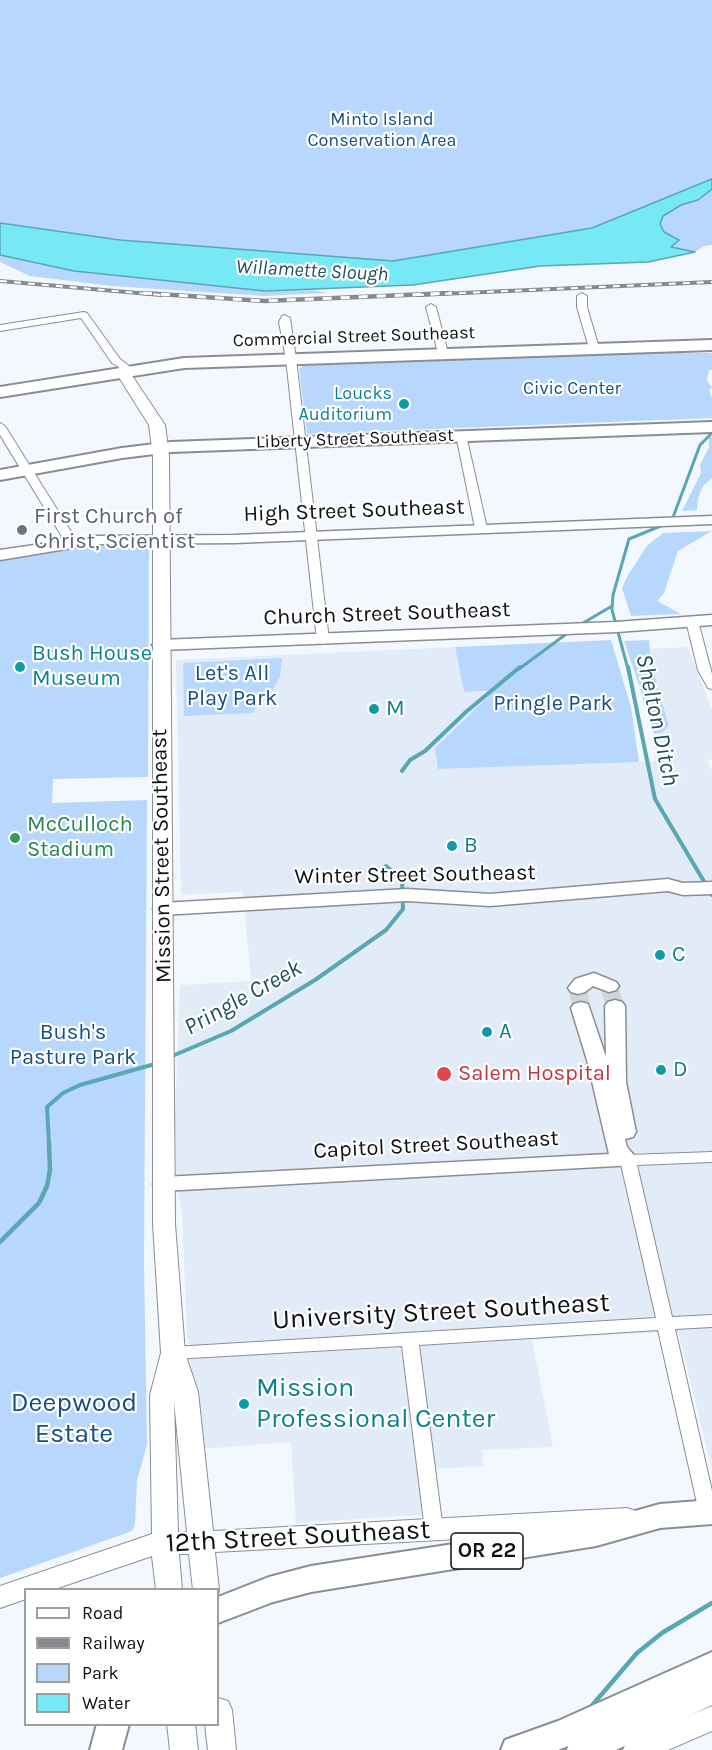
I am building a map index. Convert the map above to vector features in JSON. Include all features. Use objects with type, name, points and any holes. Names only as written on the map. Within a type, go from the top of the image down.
[{"type":"main road","name":"Commercial Street Southeast","points":[[0,392],[116,368],[184,363],[712,345]]},
{"type":"main road","name":"Mission Street Southeast","points":[[116,368],[157,424],[160,448],[163,1184],[173,1353],[186,1392],[206,1588]]},
{"type":"main road","name":"Liberty Street Southeast","points":[[0,475],[160,448],[712,427]]},
{"type":"main road","name":"Mission Street Southeast","points":[[169,1588],[165,1545],[162,1395],[173,1353]]},
{"type":"main road","name":"12th Street Southeast","points":[[25,1588],[152,1545],[710,1512]]},
{"type":"main road","name":"OR 22","points":[[219,1610],[260,1593],[311,1579],[597,1534],[660,1516]]},
{"type":"main road","name":"12th Street Southeast","points":[[0,1597],[24,1588]]},
{"type":"main road","points":[[583,1750],[712,1666]]},
{"type":"main road","points":[[517,1750],[656,1704],[712,1690]]},
{"type":"main road","points":[[637,1750],[712,1718]]},
{"type":"main road","points":[[219,1720],[222,1750]]},
{"type":"main road","points":[[106,1750],[113,1726]]},
{"type":"main road","points":[[181,1726],[184,1750]]},
{"type":"street","points":[[582,296],[582,307],[594,348]]},
{"type":"street","points":[[431,307],[442,353]]},
{"type":"street","points":[[0,328],[84,315],[116,368]]},
{"type":"street","points":[[285,318],[323,640]]},
{"type":"street","points":[[0,426],[67,535],[68,543]]},
{"type":"street","points":[[461,435],[481,528]]},
{"type":"street","name":"High Street Southeast","points":[[0,555],[68,543],[118,539],[310,536],[708,520]]},
{"type":"street","name":"Church Street Southeast","points":[[160,645],[693,625],[712,620]]},
{"type":"street","points":[[693,625],[704,670],[712,685]]},
{"type":"street","name":"Church Street Southeast","points":[[693,625],[712,629]]},
{"type":"street","name":"Winter Street Southeast","points":[[162,909],[380,897],[429,896],[490,900],[668,885],[683,889],[712,876]]},
{"type":"street","name":"Winter Street Southeast","points":[[692,883],[712,888]]},
{"type":"street","points":[[609,986],[594,979],[582,983],[580,998],[597,1060],[617,1150],[628,1160]]},
{"type":"street","points":[[615,1006],[615,1082],[630,1151],[628,1160],[710,1512]]},
{"type":"street","name":"Capitol Street Southeast","points":[[163,1184],[712,1157]]},
{"type":"street","name":"University Street Southeast","points":[[173,1353],[712,1321]]},
{"type":"street","points":[[410,1339],[434,1530]]},
{"type":"shaded area","name":"Salem Hospital","points":[[455,647],[464,691],[493,693],[435,748],[439,769],[655,761],[654,731],[627,650],[688,647],[712,710],[712,758],[707,762],[712,771],[712,1470],[678,1331],[532,1340],[553,1447],[482,1450],[484,1466],[417,1470],[423,1515],[296,1523],[291,1442],[202,1449],[187,1335],[182,1212],[173,1162],[180,985],[251,981],[243,892],[181,895],[176,660]]},
{"type":"green space","name":"Minto Island Conservation Area","points":[[0,0],[712,0],[712,179],[592,228],[393,261],[120,240],[0,223]]},
{"type":"green space","points":[[712,189],[712,245],[704,246],[695,252],[670,247],[678,240],[664,232],[660,224],[663,216],[681,205],[698,200]]},
{"type":"green space","points":[[0,255],[74,271],[265,291],[312,290],[328,293],[264,296],[112,286],[30,276],[0,262]]},
{"type":"green space","name":"Civic Center","points":[[613,353],[712,353],[712,370],[709,370],[707,380],[712,388],[709,390],[712,398],[712,418],[307,434],[299,369],[304,365]]},
{"type":"green space","points":[[709,437],[712,437],[712,478],[703,486],[698,498],[697,510],[682,511],[701,473],[700,465],[709,447]]},
{"type":"green space","points":[[712,531],[678,551],[664,593],[657,601],[681,614],[631,616],[622,588],[647,546],[663,533]]},
{"type":"green space","points":[[89,543],[148,543],[149,545],[148,777],[53,779],[52,803],[147,800],[144,1260],[147,1444],[137,1481],[135,1524],[132,1531],[0,1578],[0,558]]},
{"type":"green space","name":"Pringle Park","points":[[611,640],[631,707],[639,762],[438,769],[435,748],[492,693],[487,691],[464,692],[455,647]]},
{"type":"green space","points":[[649,640],[651,663],[657,683],[639,684],[624,641]]},
{"type":"green space","name":"Let's All Play Park","points":[[282,658],[280,676],[273,690],[262,698],[253,713],[184,716],[183,663]]},
{"type":"green space","points":[[658,688],[669,726],[661,733],[654,734],[640,689]]},
{"type":"water","name":"Willamette Slough","points":[[712,179],[712,189],[698,200],[681,205],[663,216],[660,224],[664,232],[679,240],[671,247],[695,252],[648,262],[540,266],[413,285],[265,291],[74,271],[0,255],[0,223],[120,240],[393,261],[592,228]]},
{"type":"waterway","name":"Pringle Creek","points":[[672,520],[700,445],[712,433]]},
{"type":"waterway","name":"Pringle Creek","points":[[628,669],[612,610],[613,595],[629,539],[663,525]]},
{"type":"waterway","name":"Pringle Creek","points":[[578,626],[612,606]]},
{"type":"waterway","name":"Pringle Creek","points":[[519,669],[569,632]]},
{"type":"waterway","name":"Pringle Creek","points":[[402,771],[410,760],[425,751],[467,711],[520,667]]},
{"type":"waterway","name":"Shelton Ditch","points":[[628,667],[655,799],[712,895]]},
{"type":"waterway","name":"Pringle Creek","points":[[170,1057],[231,1031],[315,980],[386,930],[403,909],[402,880],[386,866]]},
{"type":"waterway","name":"Pringle Creek","points":[[49,1145],[47,1107],[63,1093],[80,1085],[155,1064]]},
{"type":"waterway","name":"Pringle Creek","points":[[0,1242],[39,1203],[47,1186],[50,1170],[49,1143]]},
{"type":"waterway","name":"Shelton Ditch","points":[[589,1709],[637,1653],[662,1633],[712,1603]]},
{"type":"tunnel","points":[[609,986],[615,1006]]},
{"type":"tunnel","points":[[578,988],[581,1008]]},
{"type":"railway","points":[[0,281],[161,295]]},
{"type":"railway","points":[[417,295],[712,282]]},
{"type":"railway","points":[[143,293],[265,301],[452,293]]},
{"type":"place","name":"Loucks Auditorium","points":[[404,404]]},
{"type":"place","name":"First Church of Christ, Scientist","points":[[22,530]]},
{"type":"place","name":"Bush House Museum","points":[[20,667]]},
{"type":"place","name":"M","points":[[374,709]]},
{"type":"place","name":"McCulloch Stadium","points":[[15,838]]},
{"type":"place","name":"B","points":[[452,846]]},
{"type":"place","name":"C","points":[[660,955]]},
{"type":"place","name":"A","points":[[487,1032]]},
{"type":"place","name":"D","points":[[661,1070]]},
{"type":"place","name":"Salem Hospital","points":[[444,1074]]},
{"type":"place","name":"Mission Professional Center","points":[[244,1404]]},
{"type":"park label","name":"Bush's Pasture Park","points":[[73,1046]]},
{"type":"park label","name":"Deepwood Estate","points":[[74,1418]]}]
